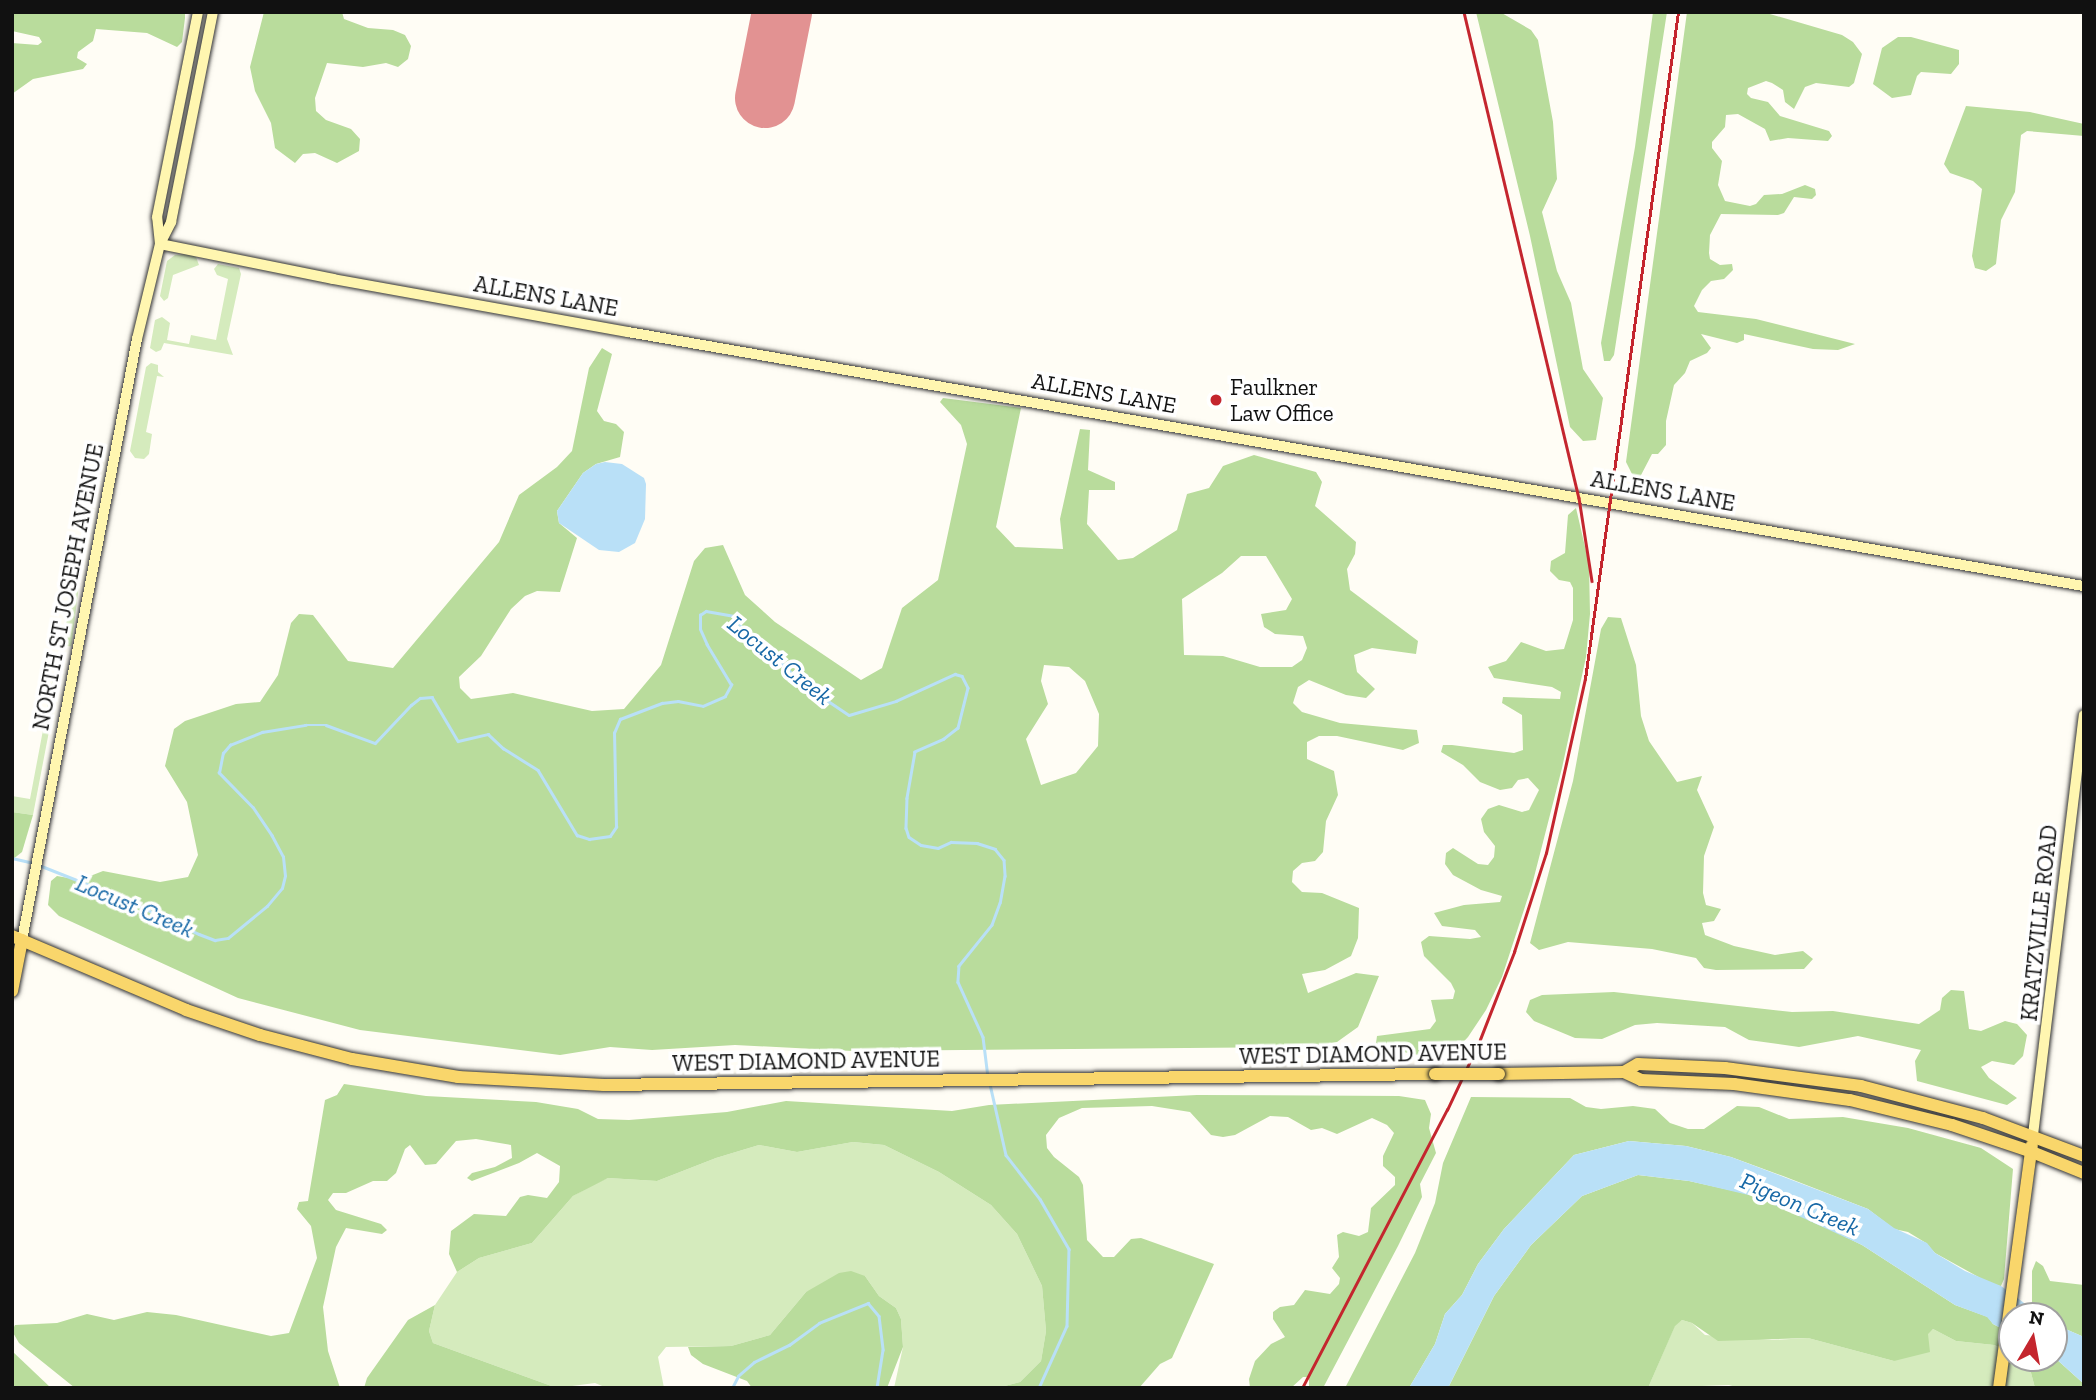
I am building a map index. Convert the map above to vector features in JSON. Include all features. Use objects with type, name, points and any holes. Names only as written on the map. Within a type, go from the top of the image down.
[{"type":"main road","name":"WEST DIAMOND AVENUE","points":[[17,938],[233,1027],[331,1054],[423,1072],[569,1085],[1624,1073],[1641,1080],[1734,1084],[1850,1100],[1952,1125],[2084,1173]]},
{"type":"main road","points":[[12,992],[17,938]]},
{"type":"main road","name":"WEST DIAMOND AVENUE","points":[[1624,1073],[1638,1064],[1725,1068],[1816,1079],[1942,1106],[2034,1135],[2084,1156]]},
{"type":"main road","points":[[1999,1388],[2034,1135]]},
{"type":"street","name":"NORTH ST JOSEPH AVENUE","points":[[160,243],[157,217],[198,12]]},
{"type":"street","name":"NORTH ST JOSEPH AVENUE","points":[[17,938],[32,885],[138,340],[160,243],[171,222],[213,12]]},
{"type":"street","name":"ALLENS LANE","points":[[160,243],[321,277],[628,332],[2084,586]]},
{"type":"street","name":"KRATZVILLE ROAD","points":[[2034,1135],[2084,715]]},
{"type":"green space","points":[[12,12],[185,12],[185,18],[182,42],[177,47],[147,33],[96,29],[93,41],[78,52],[77,58],[87,64],[83,69],[33,79],[12,94],[12,43],[38,45],[42,42],[39,37],[12,31]]},
{"type":"green space","points":[[264,12],[342,12],[344,19],[368,28],[393,30],[405,35],[411,46],[408,59],[398,67],[386,63],[363,67],[327,63],[315,98],[316,111],[326,120],[351,129],[360,139],[359,151],[337,163],[315,153],[303,154],[295,163],[275,148],[271,123],[255,91],[250,67]]},
{"type":"green space","points":[[1476,12],[1500,12],[1531,30],[1538,40],[1553,122],[1557,179],[1542,212],[1557,271],[1571,303],[1583,369],[1603,398],[1596,440],[1583,441],[1570,427],[1530,236]]},
{"type":"green space","points":[[1653,12],[1667,12],[1614,355],[1610,361],[1604,361],[1601,343],[1635,147]]},
{"type":"green space","points":[[1687,12],[1763,12],[1842,35],[1853,42],[1862,54],[1854,83],[1849,87],[1816,83],[1805,87],[1794,109],[1785,102],[1783,90],[1772,83],[1766,81],[1748,88],[1747,94],[1751,98],[1768,102],[1780,116],[1829,131],[1832,136],[1828,141],[1788,138],[1770,141],[1765,129],[1738,114],[1726,115],[1725,127],[1712,142],[1712,148],[1722,161],[1718,185],[1725,201],[1750,206],[1756,204],[1764,195],[1782,194],[1805,185],[1815,189],[1816,195],[1812,199],[1794,197],[1784,213],[1778,215],[1721,214],[1710,235],[1710,259],[1720,265],[1732,264],[1733,270],[1724,279],[1711,281],[1702,290],[1694,306],[1698,312],[1756,319],[1855,344],[1838,350],[1813,349],[1744,334],[1744,340],[1737,343],[1701,334],[1711,348],[1707,353],[1690,361],[1685,373],[1674,385],[1666,421],[1666,445],[1658,454],[1652,454],[1640,477],[1634,478],[1626,462]]},
{"type":"green space","points":[[1898,37],[1911,37],[1959,50],[1959,64],[1951,74],[1921,72],[1911,95],[1892,98],[1873,84],[1882,48]]},
{"type":"green space","points":[[1966,106],[2030,112],[2084,124],[2084,136],[2027,131],[2021,135],[2015,192],[2001,220],[1996,264],[1986,271],[1975,268],[1972,256],[1982,189],[1973,181],[1950,173],[1944,164]]},
{"type":"green space","points":[[189,254],[196,257],[199,265],[173,275],[168,298],[164,301],[160,296],[167,261],[175,255]]},
{"type":"green space","points":[[218,264],[239,268],[241,274],[227,339],[233,355],[164,343],[161,350],[156,352],[150,348],[155,320],[162,317],[170,323],[167,340],[189,344],[191,335],[216,340],[228,279],[217,275],[214,269]]},
{"type":"green space","points":[[602,348],[612,354],[597,411],[604,421],[616,424],[624,432],[620,457],[596,464],[583,473],[557,511],[559,523],[577,538],[560,592],[537,591],[525,596],[511,609],[481,656],[459,677],[460,688],[471,699],[513,693],[592,711],[624,709],[661,665],[694,561],[705,548],[723,545],[745,595],[775,622],[861,680],[882,668],[902,608],[938,580],[967,444],[961,425],[940,402],[943,398],[1021,408],[996,527],[1015,547],[1063,549],[1060,519],[1080,429],[1090,430],[1088,470],[1115,482],[1115,490],[1089,490],[1087,524],[1118,560],[1133,558],[1177,530],[1187,494],[1209,488],[1223,466],[1254,455],[1316,472],[1322,482],[1315,506],[1356,542],[1355,554],[1347,569],[1350,590],[1418,641],[1416,654],[1372,648],[1354,655],[1357,672],[1375,689],[1366,698],[1346,695],[1309,680],[1298,687],[1293,703],[1302,712],[1340,723],[1417,730],[1419,743],[1403,750],[1337,736],[1319,736],[1307,742],[1307,759],[1334,771],[1338,795],[1326,821],[1323,852],[1315,861],[1302,863],[1293,871],[1292,882],[1302,892],[1322,893],[1359,908],[1358,938],[1351,956],[1325,970],[1302,974],[1308,993],[1356,973],[1379,976],[1358,1027],[1337,1042],[1310,1047],[853,1051],[735,1045],[652,1050],[610,1047],[560,1055],[360,1030],[238,998],[59,916],[48,905],[51,881],[57,876],[80,880],[103,871],[160,882],[188,877],[198,855],[187,802],[165,766],[174,729],[185,721],[236,704],[260,702],[278,675],[291,623],[299,614],[313,615],[348,661],[393,668],[499,542],[519,495],[557,467],[572,451],[589,368]],"holes":[[[1241,556],[1266,556],[1292,599],[1286,610],[1261,614],[1264,627],[1275,634],[1303,636],[1307,648],[1302,660],[1292,667],[1260,667],[1223,656],[1184,655],[1182,599],[1222,573]],[[1044,665],[1069,667],[1085,681],[1099,714],[1098,746],[1076,773],[1041,785],[1026,739],[1048,704],[1041,681]]]},
{"type":"green space","points":[[151,363],[158,365],[158,372],[164,377],[157,376],[146,432],[152,434],[149,454],[144,459],[135,458],[130,451],[146,367]]},
{"type":"green space","points":[[1576,508],[1589,564],[1590,614],[1586,657],[1562,768],[1532,885],[1502,977],[1486,1010],[1454,1052],[1419,1055],[1383,1048],[1376,1043],[1377,1036],[1430,1029],[1436,1021],[1431,1000],[1453,999],[1455,991],[1451,983],[1424,956],[1421,942],[1429,936],[1470,939],[1481,937],[1475,930],[1442,926],[1434,913],[1464,905],[1500,902],[1502,896],[1481,890],[1453,875],[1445,864],[1446,853],[1453,848],[1478,864],[1488,865],[1494,857],[1495,846],[1484,832],[1481,819],[1488,809],[1499,805],[1522,812],[1529,810],[1539,790],[1528,778],[1518,780],[1512,788],[1500,790],[1480,782],[1463,765],[1441,752],[1443,745],[1514,753],[1523,750],[1522,715],[1502,703],[1503,697],[1560,699],[1561,692],[1552,687],[1494,678],[1488,667],[1506,661],[1521,642],[1546,651],[1564,649],[1573,620],[1573,588],[1570,582],[1559,580],[1550,571],[1551,561],[1565,553],[1568,515]]},
{"type":"green space","points":[[72,576],[80,577],[71,646],[63,645]]},
{"type":"green space","points":[[1608,617],[1621,618],[1636,665],[1641,716],[1649,741],[1677,782],[1702,776],[1697,790],[1714,827],[1704,856],[1703,893],[1706,905],[1721,909],[1714,921],[1702,923],[1705,935],[1734,946],[1775,955],[1803,951],[1813,959],[1804,969],[1716,970],[1704,968],[1696,958],[1652,949],[1568,942],[1539,950],[1530,943],[1573,781],[1601,629]]},
{"type":"green space","points":[[53,677],[59,679],[33,815],[12,812],[12,796],[30,799]]},
{"type":"green space","points":[[12,812],[33,815],[22,852],[12,860]]},
{"type":"green space","points":[[1951,990],[1964,991],[1969,1029],[1981,1031],[2005,1021],[2017,1024],[2027,1035],[2023,1056],[2014,1065],[1992,1061],[1981,1067],[1989,1078],[2017,1098],[2007,1105],[1917,1081],[1915,1061],[1921,1050],[1858,1036],[1799,1047],[1749,1040],[1725,1027],[1657,1023],[1635,1025],[1602,1039],[1575,1038],[1534,1021],[1526,1012],[1530,1000],[1542,995],[1614,992],[1792,1012],[1833,1011],[1919,1024],[1940,1010],[1942,998]]},
{"type":"green space","points":[[344,1084],[426,1096],[536,1102],[578,1109],[598,1119],[629,1120],[727,1112],[786,1101],[952,1111],[989,1105],[1197,1095],[1399,1096],[1425,1100],[1431,1114],[1429,1128],[1436,1153],[1420,1184],[1422,1197],[1323,1388],[1309,1388],[1309,1377],[1303,1377],[1291,1388],[1250,1388],[1249,1379],[1255,1361],[1271,1344],[1285,1337],[1273,1319],[1273,1312],[1280,1307],[1294,1305],[1305,1290],[1330,1294],[1339,1284],[1340,1278],[1332,1268],[1339,1257],[1337,1235],[1343,1232],[1359,1236],[1368,1232],[1371,1208],[1395,1185],[1395,1177],[1383,1166],[1383,1156],[1394,1133],[1387,1125],[1372,1118],[1337,1134],[1322,1128],[1311,1130],[1288,1117],[1270,1116],[1235,1135],[1223,1137],[1211,1135],[1190,1112],[1152,1106],[1082,1108],[1059,1118],[1046,1135],[1047,1148],[1079,1177],[1083,1185],[1087,1240],[1103,1257],[1114,1257],[1131,1239],[1141,1238],[1214,1264],[1172,1358],[1160,1364],[1139,1388],[997,1388],[1020,1382],[1041,1361],[1046,1331],[1042,1286],[1017,1234],[991,1205],[939,1172],[884,1145],[853,1142],[797,1152],[759,1145],[657,1181],[608,1178],[573,1196],[532,1243],[479,1258],[457,1272],[449,1254],[451,1231],[474,1214],[506,1216],[520,1197],[528,1195],[547,1198],[559,1182],[560,1166],[537,1153],[472,1181],[467,1178],[472,1173],[495,1167],[512,1158],[511,1145],[476,1139],[456,1141],[436,1164],[425,1165],[410,1145],[405,1149],[396,1173],[387,1181],[373,1181],[346,1193],[333,1193],[328,1200],[336,1210],[381,1224],[387,1230],[382,1234],[346,1228],[336,1247],[323,1307],[328,1351],[340,1388],[75,1388],[19,1343],[12,1331],[15,1325],[57,1323],[87,1314],[114,1320],[147,1312],[176,1315],[271,1336],[289,1333],[317,1258],[311,1226],[297,1209],[299,1202],[308,1201],[325,1100],[337,1095]]},
{"type":"green space","points":[[1471,1097],[1570,1098],[1586,1107],[1601,1109],[1633,1106],[1655,1109],[1670,1123],[1688,1129],[1704,1129],[1737,1106],[1759,1107],[1789,1119],[1843,1117],[1908,1128],[1981,1148],[2013,1169],[2004,1279],[2001,1286],[1993,1285],[1935,1253],[1926,1243],[1908,1232],[1894,1229],[1868,1209],[1783,1176],[1731,1157],[1686,1146],[1629,1141],[1574,1155],[1504,1229],[1478,1264],[1462,1295],[1445,1314],[1435,1344],[1409,1388],[1345,1388],[1415,1253],[1435,1203],[1443,1163]]},
{"type":"green space","points":[[853,1142],[884,1145],[939,1172],[991,1205],[1017,1234],[1042,1286],[1046,1331],[1041,1361],[1020,1382],[997,1388],[894,1388],[903,1347],[901,1319],[896,1308],[879,1296],[865,1276],[806,1292],[770,1335],[731,1346],[666,1347],[658,1357],[664,1388],[607,1388],[595,1383],[557,1388],[433,1343],[429,1331],[435,1305],[457,1272],[479,1258],[532,1243],[573,1196],[596,1183],[608,1178],[657,1181],[759,1145],[797,1152]]},
{"type":"green space","points":[[1638,1175],[1689,1181],[1757,1196],[1862,1245],[1955,1305],[1988,1317],[1998,1327],[1998,1347],[1956,1341],[1933,1329],[1928,1334],[1930,1352],[1894,1361],[1808,1338],[1718,1341],[1692,1323],[1682,1320],[1675,1326],[1648,1388],[1448,1388],[1494,1296],[1531,1245],[1582,1196]]},
{"type":"green space","points":[[2036,1261],[2043,1266],[2050,1281],[2084,1285],[2084,1337],[2068,1330],[2068,1302],[2032,1302],[2032,1271]]},
{"type":"green space","points":[[851,1271],[865,1276],[879,1296],[896,1308],[901,1319],[903,1347],[887,1388],[752,1388],[747,1381],[703,1364],[691,1355],[688,1347],[731,1346],[770,1335],[806,1292],[839,1273]]},
{"type":"green space","points":[[435,1305],[429,1331],[433,1343],[557,1388],[364,1388],[367,1378],[408,1320]]},
{"type":"green space","points":[[1682,1320],[1692,1323],[1705,1335],[1772,1340],[1808,1338],[1894,1361],[1933,1329],[1956,1341],[1998,1347],[1998,1372],[2031,1372],[2035,1388],[1739,1388],[1729,1385],[1648,1388],[1675,1325]]},
{"type":"green space","points":[[12,1351],[51,1388],[12,1388]]},
{"type":"green space","points":[[2068,1370],[2084,1384],[2084,1388],[2035,1388],[2031,1372],[2068,1372]]},
{"type":"water","points":[[596,464],[622,464],[644,478],[646,484],[645,519],[635,543],[619,552],[599,550],[559,523],[557,511],[583,473]]},
{"type":"water","name":"Pigeon Creek","points":[[1629,1141],[1686,1146],[1731,1157],[1868,1209],[1894,1228],[1927,1243],[1935,1253],[1965,1271],[2001,1286],[2023,1302],[1998,1302],[1998,1327],[1987,1317],[1955,1305],[1862,1245],[1757,1197],[1689,1181],[1638,1175],[1582,1196],[1531,1245],[1494,1296],[1448,1388],[1409,1388],[1435,1344],[1445,1314],[1462,1295],[1478,1264],[1504,1229],[1574,1155]]},
{"type":"water","points":[[2068,1330],[2084,1337],[2084,1384],[2068,1370]]},
{"type":"waterway","name":"Locust Creek","points":[[39,865],[120,897],[199,934],[215,940],[228,938],[267,906],[282,888],[285,876],[283,857],[272,836],[253,808],[219,773],[223,753],[230,745],[262,732],[305,725],[326,725],[375,743],[411,705],[420,698],[432,697],[458,741],[488,734],[503,748],[538,770],[577,835],[589,839],[610,836],[616,827],[614,733],[620,719],[662,703],[678,701],[703,706],[725,696],[731,685],[707,645],[700,629],[700,615],[706,611],[733,616],[760,650],[773,655],[803,684],[849,715],[896,701],[955,674],[962,676],[968,688],[958,728],[944,739],[915,752],[907,798],[906,828],[909,837],[921,845],[938,848],[951,842],[977,843],[995,849],[1004,860],[1005,876],[992,925],[959,966],[958,982],[983,1037],[988,1077]]},
{"type":"waterway","name":"Locust Creek","points":[[12,858],[33,863]]},
{"type":"waterway","name":"Locust Creek","points":[[990,1084],[1006,1155],[1040,1199],[1069,1249],[1067,1326],[1039,1388]]},
{"type":"waterway","name":"Locust Creek","points":[[732,1388],[738,1376],[754,1362],[789,1345],[819,1323],[868,1303],[879,1316],[883,1350],[877,1388]]},
{"type":"runway","points":[[765,98],[782,12]]},
{"type":"railway","points":[[1464,12],[1579,498],[1592,581]]},
{"type":"railway","points":[[1302,1388],[1447,1110],[1479,1042],[1514,952],[1546,853],[1585,679],[1678,12]]},
{"type":"place","name":"Faulkner Law Office","points":[[1216,400]]}]
